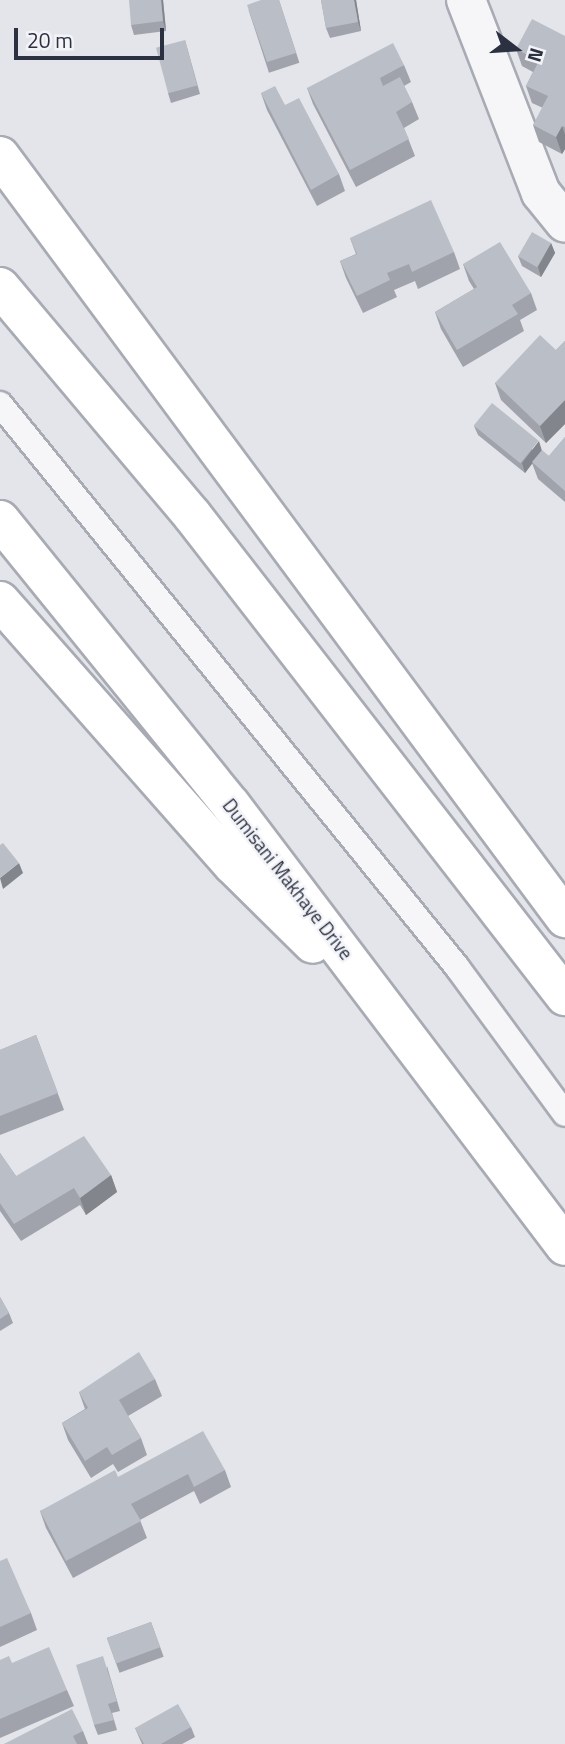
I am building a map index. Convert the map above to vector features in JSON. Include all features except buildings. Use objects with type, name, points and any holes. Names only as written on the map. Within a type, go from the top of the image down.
[{"type":"main road","points":[[0,156],[565,918]]},
{"type":"main road","points":[[0,286],[192,515],[565,996]]},
{"type":"main road","name":"Dumisani Makhaye Drive","points":[[0,520],[231,805],[424,1055],[565,1247]]},
{"type":"main road","points":[[0,601],[233,865],[424,1055]]},
{"type":"street","points":[[466,0],[541,193],[565,223]]},
{"type":"lane","points":[[0,404],[457,967],[565,1114]]}]
